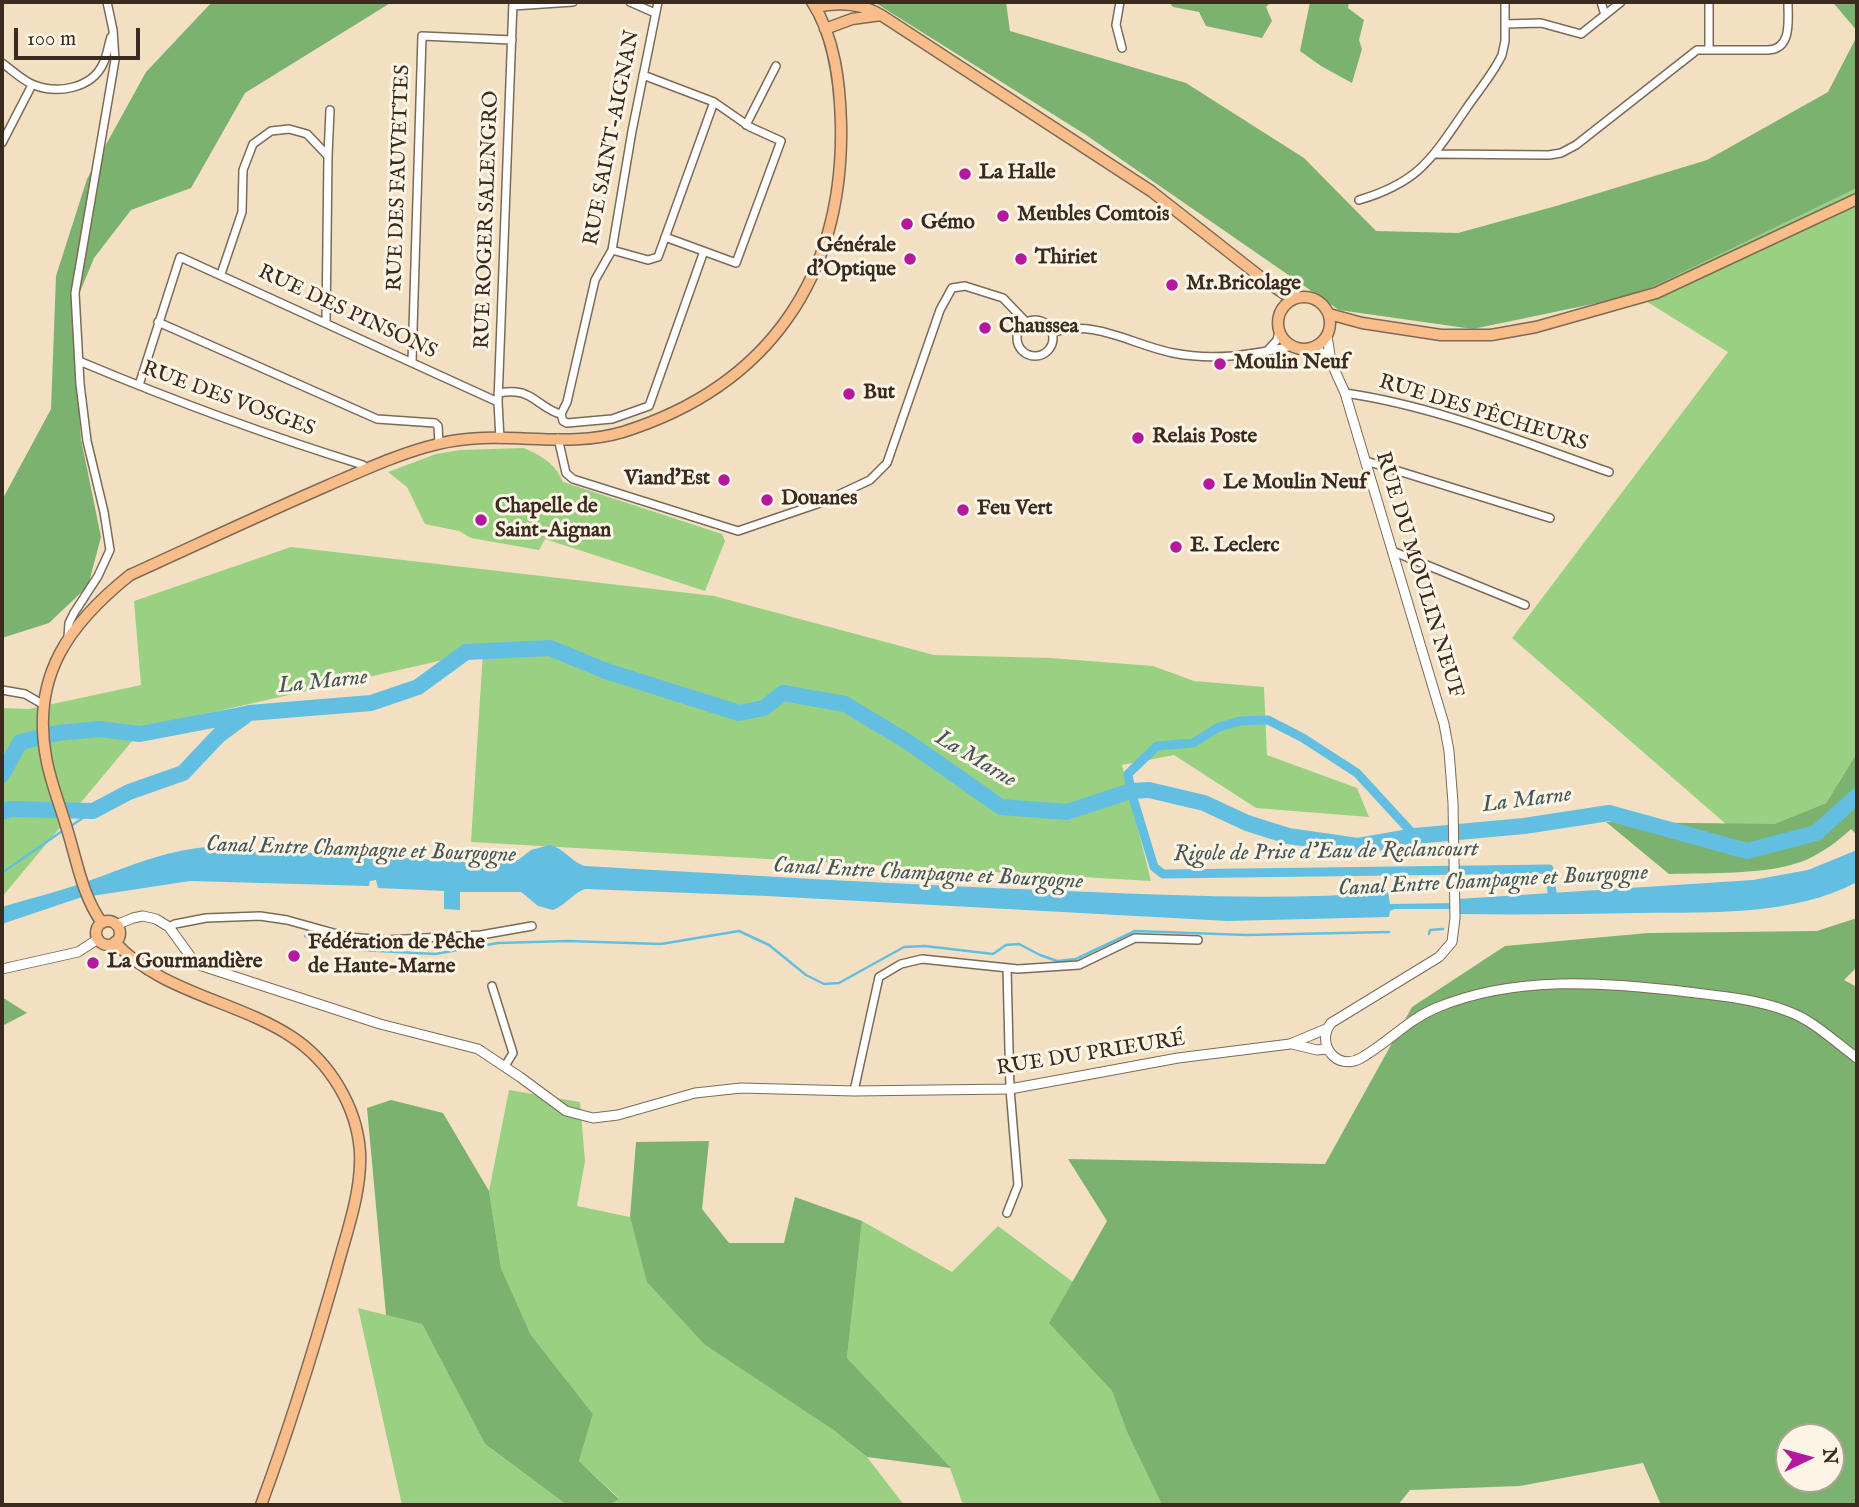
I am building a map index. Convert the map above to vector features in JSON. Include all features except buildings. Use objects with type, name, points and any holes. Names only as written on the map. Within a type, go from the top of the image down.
[{"type":"main road","points":[[102,923],[81,879],[46,760],[43,738],[44,705],[49,681],[68,637],[102,597],[130,575],[385,461],[439,443],[485,438],[558,438],[620,433],[686,405],[712,390],[751,361],[797,307],[812,279],[824,248],[836,199],[840,169],[841,118],[838,84],[825,29],[814,4],[867,6],[1151,191],[1267,282],[1291,296],[1313,298],[1325,307],[1329,314],[1328,332]]},
{"type":"main road","points":[[825,29],[852,19],[881,15]]},
{"type":"main road","points":[[1329,314],[1417,333],[1472,336],[1513,331],[1656,293],[1857,199]]},
{"type":"main road","points":[[1267,282],[1276,295],[1281,310]]},
{"type":"main road","points":[[1298,297],[1281,310],[1278,324],[1279,331],[1292,346],[1299,349],[1315,347],[1328,332],[1362,323]]},
{"type":"main road","points":[[109,921],[116,925],[120,932],[115,942],[107,944],[98,939],[97,929],[102,923],[109,921]]},
{"type":"main road","points":[[115,942],[148,971],[272,1025],[312,1052],[324,1064],[347,1102],[358,1138],[358,1183],[345,1241],[305,1382],[261,1505]]},
{"type":"street","points":[[68,637],[74,613],[98,576],[110,550],[87,441],[75,293],[99,147],[114,76],[113,30],[107,2]]},
{"type":"street","points":[[513,4],[573,2]]},
{"type":"street","points":[[630,2],[655,13]]},
{"type":"street","name":"RUE SAINT-AIGNAN","points":[[561,414],[573,379],[595,280],[612,250],[658,2]]},
{"type":"street","points":[[1120,2],[1116,25],[1122,48]]},
{"type":"street","points":[[1359,200],[1402,183],[1420,170],[1436,153],[1500,60],[1504,49],[1505,2]]},
{"type":"street","points":[[1601,2],[1605,15]]},
{"type":"street","points":[[1505,24],[1546,24],[1577,34],[1621,2]]},
{"type":"street","points":[[1709,2],[1709,50]]},
{"type":"street","name":"RUE ROGER SALENGRO","points":[[500,439],[498,393],[513,4]]},
{"type":"street","points":[[1436,153],[1549,155],[1561,152],[1576,145],[1693,53],[1778,48],[1783,44],[1787,32],[1788,4]]},
{"type":"street","points":[[2,63],[32,85],[68,90],[95,76],[103,64],[113,30]]},
{"type":"street","name":"RUE DES FAUVETTES","points":[[412,362],[422,36],[512,40]]},
{"type":"street","points":[[746,125],[776,66]]},
{"type":"street","points":[[643,75],[714,102],[746,125],[781,141],[736,263],[665,237]]},
{"type":"street","points":[[2,144],[32,85]]},
{"type":"street","points":[[612,250],[648,260],[658,257],[714,102]]},
{"type":"street","points":[[326,323],[330,110]]},
{"type":"street","points":[[221,275],[242,212],[243,170],[253,144],[271,131],[289,129],[307,134],[328,156]]},
{"type":"street","points":[[498,393],[518,391],[561,414],[563,421],[567,423],[612,419],[649,406],[704,251]]},
{"type":"street","name":"RUE DES PINSONS","points":[[159,322],[180,257],[498,402]]},
{"type":"street","points":[[558,438],[566,473],[573,479],[738,531],[824,502],[870,480],[887,463],[940,310],[953,288],[965,286],[1003,298],[1026,322]]},
{"type":"street","points":[[1043,321],[1052,333],[1053,339],[1048,350],[1038,355],[1027,354],[1018,345],[1021,326],[1026,322],[1043,321]]},
{"type":"street","points":[[139,385],[159,322],[377,419],[435,423],[438,426],[439,443]]},
{"type":"street","points":[[1052,333],[1084,327],[1098,329],[1172,353],[1202,357],[1240,356],[1292,346]]},
{"type":"street","points":[[1267,351],[1279,331]]},
{"type":"street","name":"RUE DU MOULIN NEUF","points":[[1328,332],[1331,362],[1345,393],[1444,723],[1449,751],[1452,803],[1455,919]]},
{"type":"street","name":"RUE DU MOULIN NEUF","points":[[1315,347],[1331,362]]},
{"type":"street","name":"RUE DES VOSGES","points":[[79,361],[303,447],[363,465],[365,470]]},
{"type":"street","name":"RUE DES PÊCHEURS","points":[[1345,393],[1439,415],[1609,472]]},
{"type":"street","points":[[1366,461],[1550,518]]},
{"type":"street","points":[[1392,551],[1525,605]]},
{"type":"street","points":[[2,690],[25,694],[44,705]]},
{"type":"street","points":[[116,925],[143,916],[156,919],[169,927],[206,918],[260,916],[287,920],[348,937],[386,940],[481,935],[533,926]]},
{"type":"street","name":"RUE DU PRIEURÉ","points":[[169,927],[196,964],[380,1024],[478,1049],[566,1111],[593,1118],[618,1115],[695,1093],[741,1088],[854,1091],[1010,1089],[1178,1058],[1290,1044],[1326,1029],[1340,1015],[1439,957],[1452,942],[1455,919]]},
{"type":"street","points":[[854,1091],[880,977],[901,964],[922,959],[1007,968],[1079,965],[1135,938],[1198,940]]},
{"type":"street","points":[[2,969],[78,951],[98,939]]},
{"type":"street","points":[[1007,968],[1010,1089],[1018,1185],[1007,1213]]},
{"type":"street","name":"RUE DU PRIEURÉ","points":[[1290,1044],[1317,1050],[1327,1049],[1331,1056],[1341,1062],[1353,1062],[1419,1015],[1469,996],[1525,986],[1579,984],[1702,993],[1775,1007],[1803,1018],[1857,1058]]},
{"type":"street","points":[[492,986],[513,1053],[505,1066]]},
{"type":"street","points":[[1326,1029],[1327,1049]]},
{"type":"green space","points":[[212,2],[392,2],[245,93],[191,188],[131,210],[94,258],[72,311],[81,439],[101,537],[88,586],[49,623],[2,638],[2,500],[51,409],[56,276],[87,179],[146,72]]},
{"type":"green space","points":[[874,2],[1006,2],[1010,31],[1186,83],[1304,158],[1376,231],[1458,233],[1707,160],[1828,92],[1857,36],[1857,188],[1636,295],[1473,329],[1339,310],[1086,135]]},
{"type":"green space","points":[[1169,2],[1271,2],[1266,7],[1272,21],[1262,38],[1206,26],[1199,12],[1173,7]]},
{"type":"green space","points":[[1310,2],[1349,2],[1348,8],[1364,20],[1359,40],[1362,49],[1352,83],[1300,51]]},
{"type":"green space","points":[[1832,2],[1857,2],[1857,31],[1836,6]]},
{"type":"green space","points":[[1857,188],[1857,753],[1826,803],[1774,824],[1727,825],[1512,638],[1728,352],[1636,295]]},
{"type":"green space","points":[[524,448],[548,461],[563,482],[722,534],[725,541],[705,591],[545,539],[539,550],[471,538],[459,531],[425,524],[407,487],[388,472],[436,454],[460,450]]},
{"type":"green space","points":[[291,547],[714,596],[934,655],[1051,658],[1153,666],[1194,681],[1264,687],[1267,755],[1357,788],[1369,817],[1256,808],[1174,755],[1122,765],[1151,881],[471,842],[483,651],[143,728],[2,897],[2,708],[29,709],[141,685],[134,601]]},
{"type":"green space","points":[[1857,753],[1857,835],[1851,829],[1818,854],[1792,865],[1739,872],[1669,874],[1606,822],[1774,824],[1826,803]]},
{"type":"green space","points":[[1857,918],[1857,967],[1844,980],[1857,987],[1857,1505],[1661,1505],[1643,1463],[1520,1486],[1410,1490],[1398,1505],[1162,1505],[1127,1432],[1112,1391],[1049,1323],[1107,1221],[1068,1159],[1325,1164],[1412,1007],[1505,946],[1648,933],[1817,931]]},
{"type":"green space","points":[[2,997],[27,1013],[2,1026]]},
{"type":"green space","points":[[509,1090],[580,1102],[585,1161],[577,1206],[630,1217],[648,1282],[867,1457],[904,1505],[609,1505],[619,1498],[579,1461],[593,1414],[531,1335],[501,1268],[489,1191]]},
{"type":"green space","points":[[391,1100],[443,1113],[489,1191],[501,1268],[531,1335],[593,1414],[579,1461],[619,1499],[609,1505],[567,1505],[485,1444],[422,1324],[386,1315],[367,1108]]},
{"type":"green space","points":[[709,1141],[702,1209],[729,1243],[784,1243],[795,1197],[862,1221],[847,1358],[951,1468],[867,1457],[832,1429],[704,1344],[647,1282],[630,1217],[636,1142]]},
{"type":"green space","points":[[862,1221],[952,1272],[998,1226],[1073,1282],[1050,1323],[1112,1391],[1127,1432],[1162,1505],[963,1505],[950,1468],[847,1358]]},
{"type":"green space","points":[[358,1308],[422,1324],[485,1444],[567,1505],[402,1505]]},
{"type":"water","points":[[549,845],[585,866],[945,886],[1186,895],[1267,897],[1388,892],[1390,904],[1457,903],[1458,899],[1753,880],[1808,870],[1857,850],[1857,882],[1806,901],[1724,912],[1459,914],[1457,909],[1395,909],[1390,911],[1389,917],[1228,921],[586,889],[553,910],[538,906],[521,892],[460,892],[460,910],[444,909],[444,891],[378,888],[376,880],[370,881],[369,886],[190,881],[79,898],[2,924],[2,907],[69,888],[147,860],[190,849],[206,847],[494,863],[518,860],[531,850]]},
{"type":"waterway","name":"La Marne","points":[[2,812],[10,809],[93,811],[129,792],[183,773],[219,735],[249,713],[371,703],[418,687],[466,652],[550,648],[606,671],[739,713],[764,708],[783,693],[845,704],[908,742],[1001,807],[1067,812],[1131,791],[1149,790],[1204,803],[1247,823],[1288,836],[1358,846],[1415,836],[1524,826],[1609,813],[1747,851],[1816,833],[1857,796]]},
{"type":"waterway","name":"La Marne","points":[[2,775],[20,742],[58,733],[99,729],[140,734],[245,714]]},
{"type":"waterway","name":"Rigole de Prise d'Eau de Reclancourt","points":[[1415,836],[1357,773],[1303,738],[1268,720],[1240,721],[1219,727],[1193,743],[1157,746],[1128,774],[1154,867],[1163,874],[1549,869],[1553,900]]},
{"type":"waterway","name":"La Marne","points":[[71,826],[93,811]]},
{"type":"waterway","name":"La Marne","points":[[2,873],[65,829]]},
{"type":"waterway","name":"Rigole de Prise d'Eau de Reclancourt","points":[[1387,870],[1388,878]]},
{"type":"waterway","points":[[1429,934],[1430,930],[1443,929]]},
{"type":"waterway","points":[[305,936],[341,949],[435,954],[498,943],[568,941],[661,944],[739,931],[769,945],[806,975],[824,984],[839,983],[904,947],[925,946],[993,954],[1006,945],[1019,944],[1057,961],[1076,959],[1135,931],[1246,935],[1389,932]]},
{"type":"place","name":"La Halle","points":[[965,174]]},
{"type":"place","name":"Meubles Comtois","points":[[1003,216]]},
{"type":"place","name":"Gémo","points":[[907,224]]},
{"type":"place","name":"Générale d'Optique","points":[[910,259]]},
{"type":"place","name":"Thiriet","points":[[1021,259]]},
{"type":"place","name":"Mr.Bricolage","points":[[1172,285]]},
{"type":"place","name":"Chaussea","points":[[985,328]]},
{"type":"place","name":"Moulin Neuf","points":[[1220,364]]},
{"type":"place","name":"But","points":[[849,394]]},
{"type":"place","name":"Relais Poste","points":[[1138,438]]},
{"type":"place","name":"Viand'Est","points":[[724,480]]},
{"type":"place","name":"Le Moulin Neuf","points":[[1209,484]]},
{"type":"place","name":"Douanes","points":[[767,500]]},
{"type":"place","name":"Feu Vert","points":[[963,510]]},
{"type":"place","name":"Chapelle de Saint-Aignan","points":[[481,520]]},
{"type":"place","name":"E. Leclerc","points":[[1176,547]]},
{"type":"place","name":"Fédération de Pêche de Haute-Marne","points":[[294,956]]},
{"type":"place","name":"La Gourmandière","points":[[93,963]]},
{"type":"water label","name":"Canal Entre Champagne et Bourgogne","points":[[361,851]]},
{"type":"water label","name":"Canal Entre Champagne et Bourgogne","points":[[928,875]]},
{"type":"water label","name":"Canal Entre Champagne et Bourgogne","points":[[1493,882]]}]
